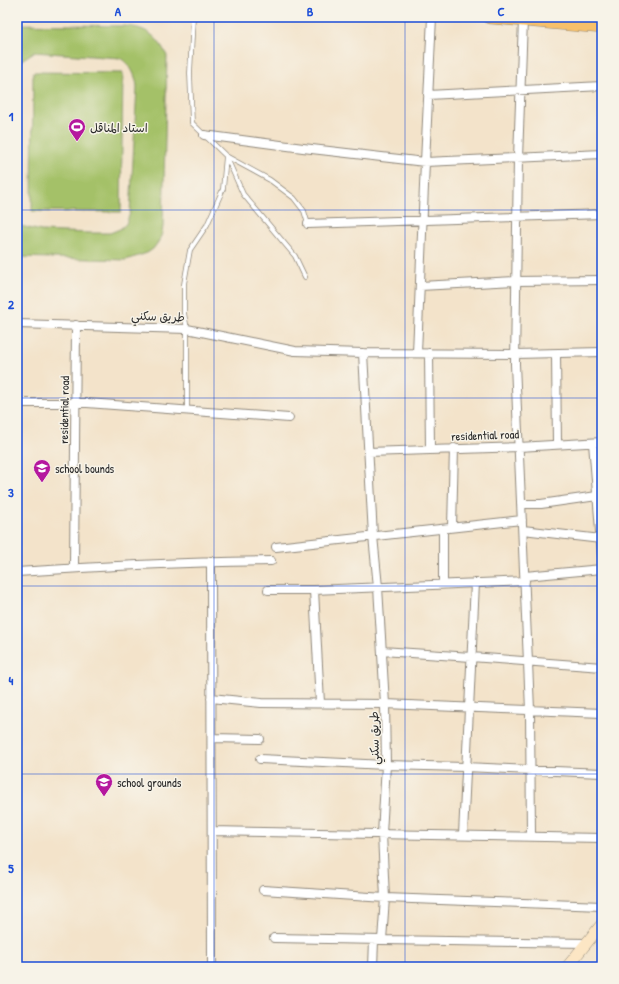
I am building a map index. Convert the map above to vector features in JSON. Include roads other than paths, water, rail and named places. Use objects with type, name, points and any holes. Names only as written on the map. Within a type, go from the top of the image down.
[{"type":"main road","points":[[489,17],[602,27]]},
{"type":"street","points":[[417,353],[432,17]]},
{"type":"street","points":[[523,20],[518,158],[515,364],[530,710],[531,836]]},
{"type":"street","points":[[428,95],[602,86]]},
{"type":"street","points":[[204,135],[425,162],[602,154]]},
{"type":"street","points":[[308,224],[602,214]]},
{"type":"street","points":[[420,286],[516,281],[602,280]]},
{"type":"street","name":"طريق سكني","points":[[17,324],[187,328],[295,352],[516,354],[602,352]]},
{"type":"street","name":"residential road","points":[[74,568],[76,325]]},
{"type":"street","name":"طريق سكني","points":[[363,353],[373,536],[378,588],[385,704],[386,765],[382,834],[385,898],[373,967]]},
{"type":"street","points":[[428,353],[430,449]]},
{"type":"street","points":[[556,354],[556,444]]},
{"type":"street","points":[[17,403],[76,403],[289,418]]},
{"type":"street","name":"residential road","points":[[368,452],[519,447],[602,442]]},
{"type":"street","points":[[593,443],[599,491],[602,555]]},
{"type":"street","points":[[452,527],[454,448]]},
{"type":"street","points":[[522,504],[542,504],[599,491]]},
{"type":"street","points":[[276,547],[522,520]]},
{"type":"street","points":[[443,528],[443,584]]},
{"type":"street","points":[[523,530],[601,539]]},
{"type":"street","points":[[211,561],[212,967]]},
{"type":"street","points":[[17,572],[211,561],[271,561]]},
{"type":"street","points":[[268,590],[378,588],[474,583],[602,569]]},
{"type":"street","points":[[463,835],[474,583]]},
{"type":"street","points":[[314,590],[320,703]]},
{"type":"street","points":[[382,651],[602,668]]},
{"type":"street","points":[[211,698],[261,703],[385,704],[602,713]]},
{"type":"street","points":[[212,738],[260,739]]},
{"type":"street","points":[[260,759],[602,773]]},
{"type":"street","points":[[212,831],[602,838]]},
{"type":"street","points":[[263,890],[385,898],[602,906]]},
{"type":"street","points":[[567,967],[602,924]]},
{"type":"street","points":[[274,938],[586,943]]},
{"type":"lane","points":[[193,17],[190,73],[192,123],[226,156],[270,180],[294,198],[304,211],[308,224]]},
{"type":"lane","points":[[226,156],[243,194],[295,256],[305,277]]},
{"type":"lane","points":[[187,410],[187,328],[184,313],[184,284],[190,250],[207,225],[223,189],[226,156]]},
{"type":"place","name":"استاد المناقل","points":[[77,142]]},
{"type":"place","name":"school bounds","points":[[42,483]]},
{"type":"place","name":"school grounds","points":[[104,797]]}]
